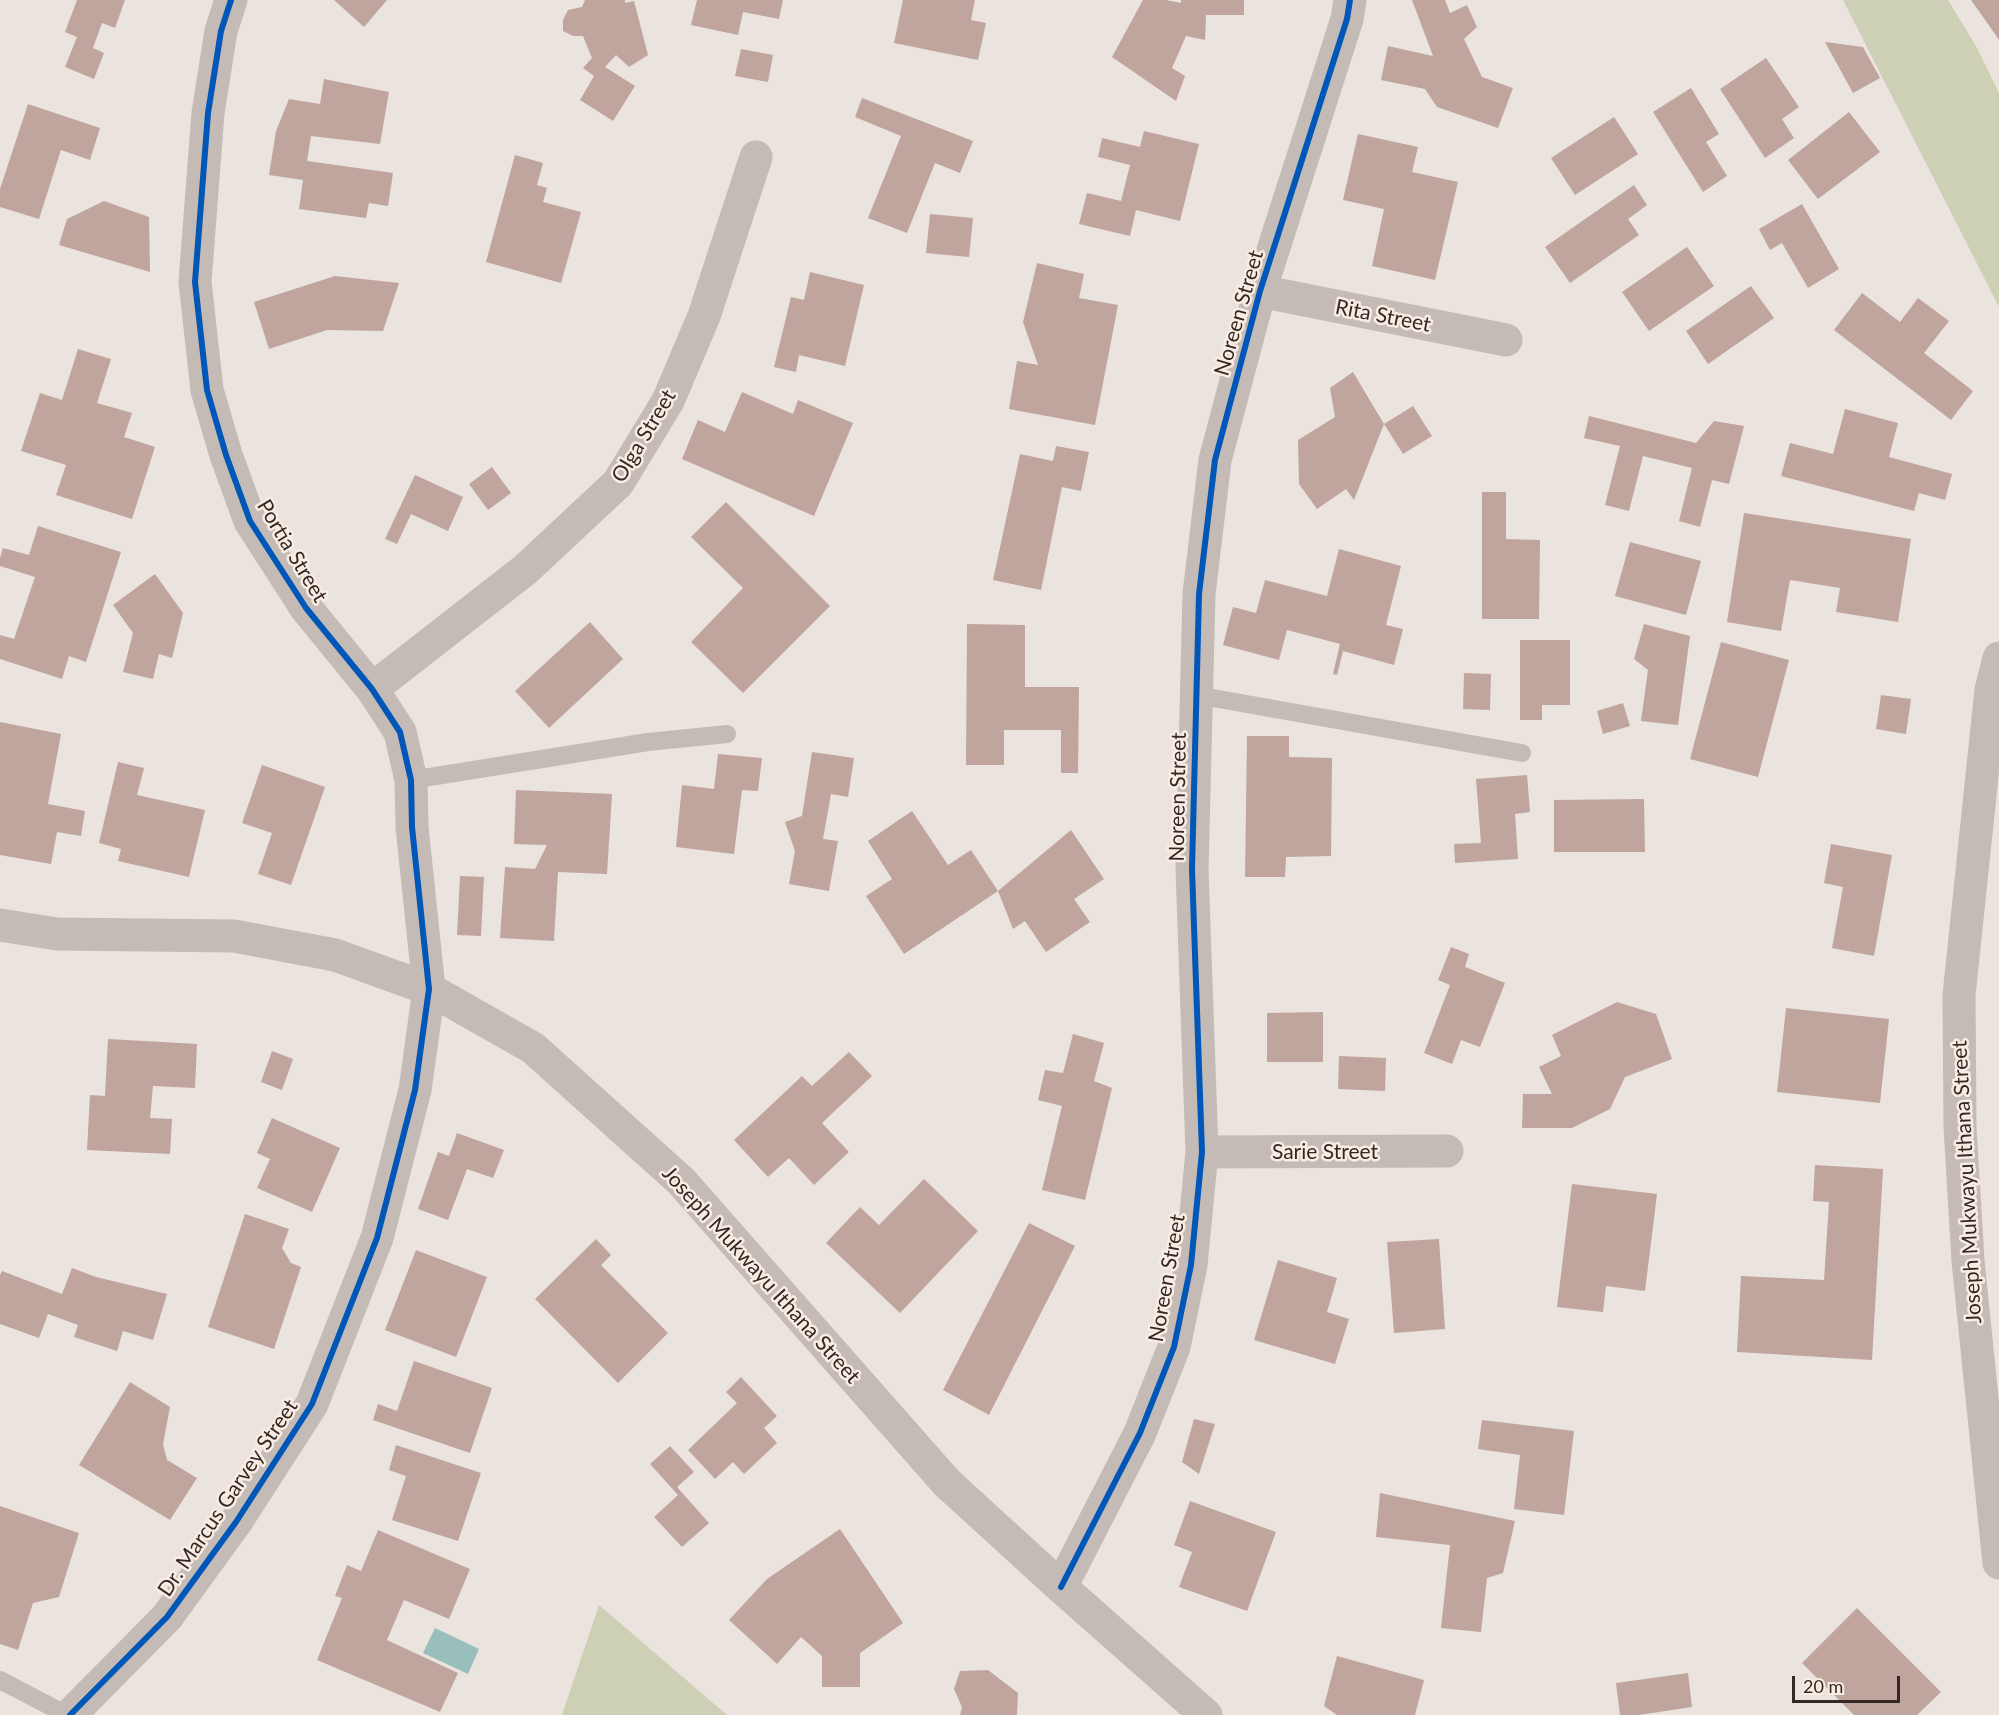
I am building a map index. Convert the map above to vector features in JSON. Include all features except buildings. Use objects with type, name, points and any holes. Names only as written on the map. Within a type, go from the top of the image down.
[{"type":"street","name":"Portia Street","points":[[231,0],[221,31],[208,113],[195,282],[207,390],[226,455],[250,521],[306,608],[372,689],[400,732],[411,780],[412,828],[429,989]]},
{"type":"street","name":"Noreen Street","points":[[1061,1587],[1140,1433],[1174,1347],[1191,1265],[1202,1152],[1192,869],[1199,594],[1215,460],[1260,291],[1347,19],[1350,0]]},
{"type":"street","name":"Olga Street","points":[[372,689],[526,569],[618,483],[668,402],[704,316],[756,157]]},
{"type":"street","name":"Rita Street","points":[[1260,291],[1506,340]]},
{"type":"street","name":"Joseph Mukwayu Ithana Street","points":[[1999,658],[1991,690],[1985,858],[1959,995],[1960,1127],[1968,1261],[1999,1563]]},
{"type":"street","name":"Joseph Mukwayu Ithana Street","points":[[0,925],[57,934],[234,936],[335,956],[429,989],[533,1048],[681,1181],[947,1482],[1061,1587],[1206,1715]]},
{"type":"street","name":"Dr. Marcus Garvey Street","points":[[68,1715],[167,1617],[236,1522],[312,1404],[377,1238],[415,1090],[429,989]]},
{"type":"street","name":"Sarie Street","points":[[1202,1152],[1447,1152]]},
{"type":"lane","points":[[1196,695],[1522,753]]},
{"type":"lane","points":[[411,780],[648,742],[727,734]]},
{"type":"lane","points":[[0,1680],[68,1715]]},
{"type":"green space","points":[[1843,0],[1948,0],[1976,46],[1999,93],[1999,307]]},
{"type":"green space","points":[[599,1605],[727,1715],[562,1715]]},
{"type":"water","points":[[435,1628],[479,1649],[468,1674],[423,1653]]},
{"type":"cycle path","points":[[70,1715],[167,1617],[236,1522],[312,1404],[377,1238],[415,1090],[429,989],[412,827],[411,780],[400,732],[372,689],[306,608],[250,521],[226,455],[207,390],[195,282],[208,113],[221,31],[231,0]]},
{"type":"cycle path","points":[[1061,1587],[1140,1433],[1174,1347],[1191,1265],[1202,1152],[1192,869],[1199,594],[1215,460],[1260,291],[1347,19],[1350,0]]}]
